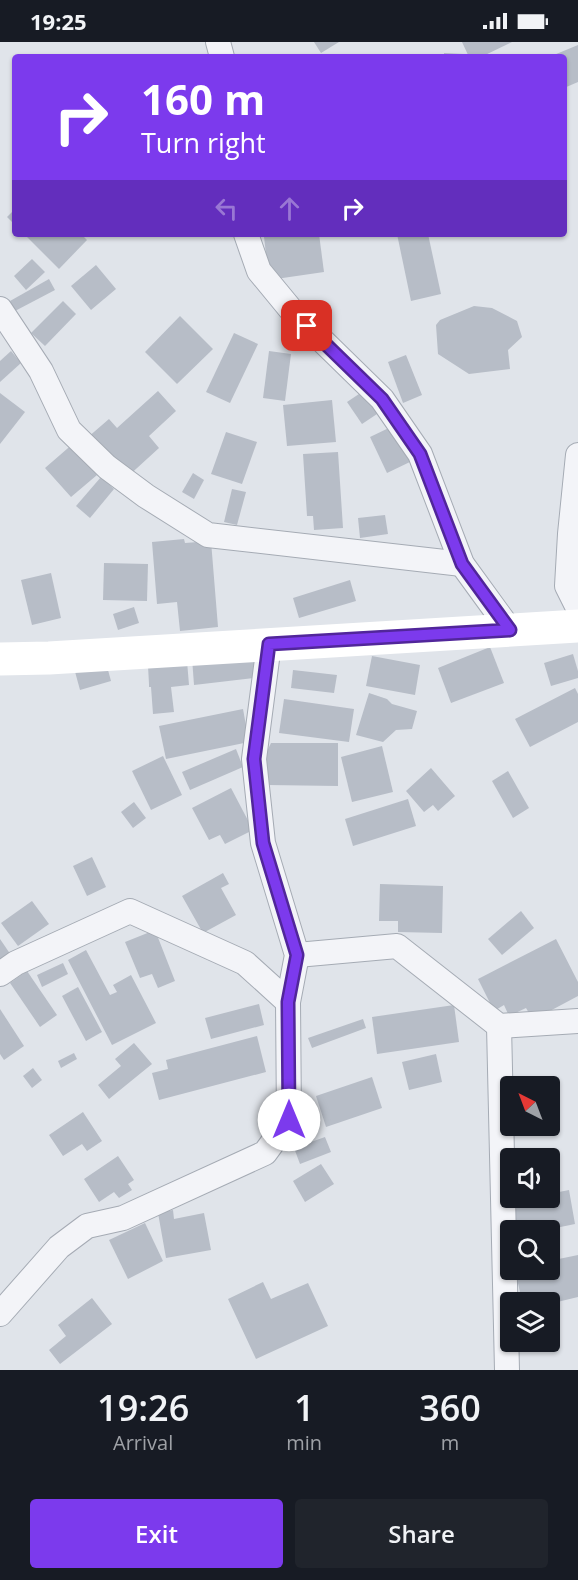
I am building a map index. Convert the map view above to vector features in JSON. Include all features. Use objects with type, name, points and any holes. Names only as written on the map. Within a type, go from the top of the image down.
[{"type":"street","points":[[247,237],[259,270],[292,311],[382,399],[420,454],[462,564],[510,630]]},
{"type":"street","points":[[0,309],[41,371],[69,430],[107,467],[146,496],[208,535],[462,564]]},
{"type":"street","points":[[578,454],[567,586],[578,608]]},
{"type":"street","points":[[0,659],[61,658],[578,626]]},
{"type":"street","points":[[0,1314],[59,1247],[87,1226],[123,1218],[265,1153],[289,1120],[288,1002],[297,955],[263,843],[254,759],[269,644]]},
{"type":"street","points":[[0,974],[16,963],[130,911],[245,963],[288,1002]]},
{"type":"street","points":[[297,955],[396,946],[499,1026],[578,1021]]},
{"type":"street","points":[[499,1026],[507,1370]]},
{"type":"building","points":[[314,42],[339,42],[321,53]]},
{"type":"building","points":[[462,42],[512,42],[487,54],[468,54]]},
{"type":"building","points":[[578,45],[578,82],[567,87],[567,54],[556,54]]},
{"type":"building","points":[[12,212],[12,222],[7,217]]},
{"type":"building","points":[[27,237],[84,237],[87,240],[59,269]]},
{"type":"building","points":[[264,237],[319,237],[324,272],[269,280]]},
{"type":"building","points":[[398,237],[429,237],[441,294],[411,301]]},
{"type":"building","points":[[32,259],[45,272],[26,290],[14,276]]},
{"type":"building","points":[[96,265],[116,289],[91,310],[71,286]]},
{"type":"building","points":[[49,279],[55,290],[15,311],[10,301]]},
{"type":"building","points":[[63,301],[76,314],[45,346],[31,333]]},
{"type":"building","points":[[474,306],[492,308],[517,321],[522,337],[508,350],[510,369],[469,374],[438,354],[436,325],[440,320]]},
{"type":"building","points":[[180,316],[213,349],[177,384],[145,352]]},
{"type":"building","points":[[234,333],[258,344],[230,403],[206,392]]},
{"type":"building","points":[[11,351],[21,363],[0,382],[0,361]]},
{"type":"building","points":[[269,351],[291,354],[285,401],[263,398]]},
{"type":"building","points":[[406,355],[422,395],[403,403],[388,362]]},
{"type":"building","points":[[365,390],[380,412],[362,424],[347,402]]},
{"type":"building","points":[[158,391],[176,411],[149,436],[159,448],[125,479],[87,438],[109,419],[117,428]]},
{"type":"building","points":[[0,393],[25,412],[0,444]]},
{"type":"building","points":[[332,400],[336,442],[287,446],[283,405]]},
{"type":"building","points":[[395,425],[412,461],[387,473],[370,437]]},
{"type":"building","points":[[226,432],[257,442],[242,484],[211,474]]},
{"type":"building","points":[[75,442],[87,464],[97,475],[71,497],[45,468]]},
{"type":"building","points":[[338,452],[343,528],[314,530],[313,516],[307,516],[303,454]]},
{"type":"building","points":[[193,473],[204,480],[194,499],[182,492]]},
{"type":"building","points":[[101,477],[114,489],[90,518],[76,506]]},
{"type":"building","points":[[232,489],[246,492],[237,525],[224,522]]},
{"type":"building","points":[[385,515],[388,534],[360,538],[358,518]]},
{"type":"building","points":[[184,539],[185,543],[211,541],[218,627],[180,631],[177,602],[157,604],[152,542]]},
{"type":"building","points":[[104,563],[148,564],[147,601],[103,600]]},
{"type":"building","points":[[51,573],[61,618],[32,625],[21,580]]},
{"type":"building","points":[[350,580],[356,601],[299,618],[293,598]]},
{"type":"building","points":[[134,607],[139,623],[118,630],[113,614]]},
{"type":"building","points":[[490,647],[504,683],[451,703],[438,668]]},
{"type":"building","points":[[259,650],[262,677],[194,685],[192,658]]},
{"type":"building","points":[[573,654],[578,678],[551,686],[544,663]]},
{"type":"building","points":[[372,656],[420,665],[415,695],[366,686]]},
{"type":"building","points":[[105,659],[111,681],[80,690],[74,668]]},
{"type":"building","points":[[187,661],[189,685],[171,687],[174,712],[153,714],[148,666]]},
{"type":"building","points":[[293,670],[337,675],[334,693],[291,688]]},
{"type":"building","points":[[575,688],[578,694],[578,722],[530,747],[515,719]]},
{"type":"building","points":[[369,693],[387,699],[392,704],[417,711],[412,729],[396,730],[383,742],[356,735]]},
{"type":"building","points":[[284,699],[354,709],[349,742],[279,733]]},
{"type":"building","points":[[243,709],[249,742],[166,759],[159,726]]},
{"type":"building","points":[[271,743],[338,743],[338,786],[268,785],[260,766]]},
{"type":"building","points":[[382,746],[393,792],[352,802],[341,757]]},
{"type":"building","points":[[236,749],[243,767],[190,790],[182,772]]},
{"type":"building","points":[[163,756],[182,795],[151,810],[132,771]]},
{"type":"building","points":[[431,768],[455,796],[438,811],[433,805],[424,812],[406,791]]},
{"type":"building","points":[[508,771],[529,808],[513,818],[492,781]]},
{"type":"building","points":[[231,788],[253,830],[225,844],[220,835],[209,840],[192,808]]},
{"type":"building","points":[[408,799],[416,826],[353,846],[345,819]]},
{"type":"building","points":[[134,802],[146,818],[133,828],[121,812]]},
{"type":"building","points":[[92,857],[106,887],[87,896],[73,866]]},
{"type":"building","points":[[223,873],[229,884],[221,888],[236,915],[203,933],[182,896]]},
{"type":"building","points":[[380,884],[443,886],[442,933],[398,932],[398,921],[379,921]]},
{"type":"building","points":[[32,901],[49,924],[18,946],[1,923]]},
{"type":"building","points":[[521,911],[534,928],[502,955],[488,939]]},
{"type":"building","points":[[155,930],[175,981],[158,988],[152,974],[140,978],[125,942]]},
{"type":"building","points":[[0,939],[13,958],[0,967]]},
{"type":"building","points":[[556,939],[578,982],[578,996],[533,1020],[526,1008],[509,1016],[504,1005],[494,1011],[478,979]]},
{"type":"building","points":[[86,950],[110,995],[117,992],[113,985],[131,975],[156,1023],[112,1045],[68,960]]},
{"type":"building","points":[[63,963],[68,974],[42,987],[37,975]]},
{"type":"building","points":[[27,971],[57,1015],[40,1027],[10,983]]},
{"type":"building","points":[[78,987],[102,1032],[86,1041],[62,996]]},
{"type":"building","points":[[259,1004],[264,1025],[211,1039],[205,1018]]},
{"type":"building","points":[[454,1005],[459,1042],[377,1054],[372,1017]]},
{"type":"building","points":[[0,1009],[24,1046],[4,1060],[0,1054]]},
{"type":"building","points":[[363,1019],[366,1028],[312,1048],[308,1038]]},
{"type":"building","points":[[257,1036],[266,1072],[159,1100],[152,1073],[168,1069],[166,1060]]},
{"type":"building","points":[[134,1043],[152,1064],[109,1099],[98,1085],[121,1066],[115,1059]]},
{"type":"building","points":[[74,1053],[77,1059],[61,1068],[58,1061]]},
{"type":"building","points":[[436,1054],[442,1082],[409,1090],[402,1062]]},
{"type":"building","points":[[33,1068],[42,1080],[32,1088],[23,1076]]},
{"type":"building","points":[[372,1077],[382,1108],[326,1127],[316,1096]]},
{"type":"building","points":[[83,1112],[102,1141],[87,1151],[82,1144],[63,1156],[49,1135]]},
{"type":"building","points":[[325,1137],[331,1152],[300,1164],[294,1148]]},
{"type":"building","points":[[118,1156],[134,1180],[128,1184],[132,1190],[119,1198],[114,1192],[99,1202],[84,1179]]},
{"type":"building","points":[[321,1164],[334,1184],[305,1202],[293,1181]]},
{"type":"building","points":[[569,1190],[575,1224],[560,1227],[560,1220],[514,1220],[512,1208],[560,1208],[560,1192]]},
{"type":"building","points":[[173,1210],[174,1219],[204,1213],[211,1250],[166,1258],[158,1213]]},
{"type":"building","points":[[145,1223],[163,1261],[128,1279],[109,1240]]},
{"type":"building","points":[[578,1255],[578,1297],[560,1301],[560,1292],[520,1292],[517,1280],[560,1280],[560,1259]]},
{"type":"building","points":[[263,1282],[271,1299],[308,1283],[328,1326],[256,1359],[228,1299]]},
{"type":"building","points":[[92,1298],[112,1324],[60,1364],[49,1350],[66,1336],[58,1325]]},
{"type":"route","points":[[289,1120],[288,1002],[297,955],[263,843],[254,759],[269,644],[510,630],[462,564],[420,454],[382,399],[307,326]]}]
